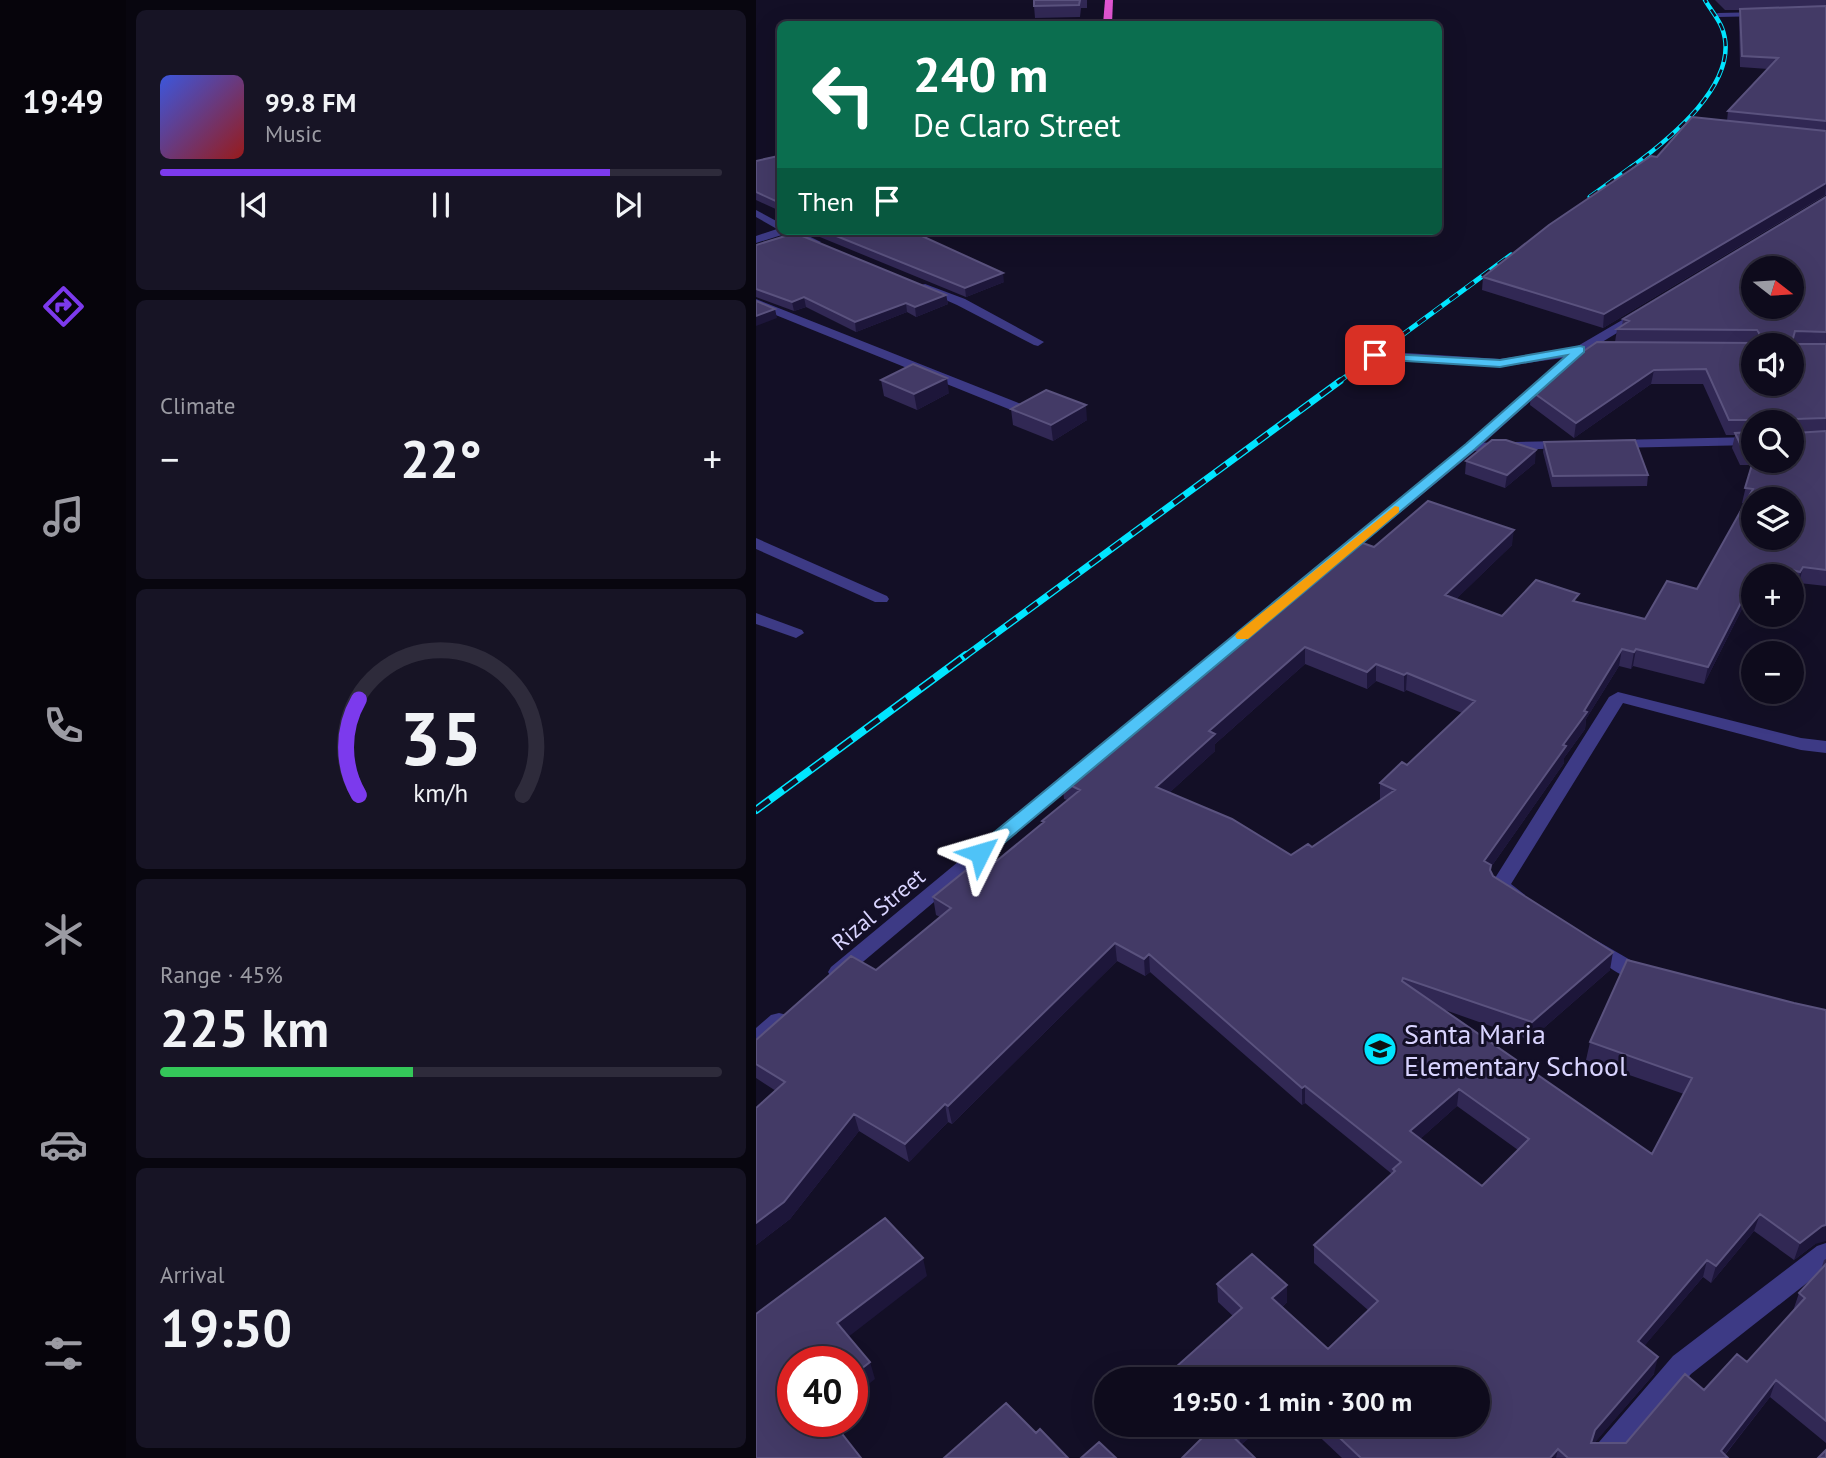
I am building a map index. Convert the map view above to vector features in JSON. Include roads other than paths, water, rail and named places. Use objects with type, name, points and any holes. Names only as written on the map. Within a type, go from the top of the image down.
[{"type":"highway","points":[[1108,21],[1109,0]]},
{"type":"street","points":[[1718,15],[1772,13]]},
{"type":"street","points":[[756,213],[777,226]]},
{"type":"street","points":[[756,240],[777,232]]},
{"type":"street","points":[[797,235],[825,246]]},
{"type":"street","points":[[912,282],[961,302],[1038,342]]},
{"type":"street","points":[[756,303],[1021,409]]},
{"type":"street","points":[[1321,570],[1471,447],[1580,350],[1650,307]]},
{"type":"street","points":[[1375,355],[1500,363],[1580,350],[1606,350]]},
{"type":"street","points":[[1605,444],[1741,442]]},
{"type":"street","points":[[1471,447],[1578,445]]},
{"type":"street","points":[[756,543],[881,598]]},
{"type":"street","points":[[756,618],[796,633]]},
{"type":"street","points":[[1533,907],[1500,886],[1618,697],[1801,744],[1826,747]]},
{"type":"street","name":"Rizal Street","points":[[820,986],[1098,756]]},
{"type":"street","points":[[1577,936],[1633,971],[1672,981]]},
{"type":"street","points":[[756,1040],[788,1013]]},
{"type":"street","points":[[1602,1458],[1682,1365],[1826,1254]]},
{"type":"railway","points":[[1630,168],[1663,142],[1698,108],[1722,69],[1726,48],[1722,28],[1705,0]]},
{"type":"railway","points":[[1590,197],[1633,166]]},
{"type":"railway","points":[[1337,383],[1511,255]]},
{"type":"railway","points":[[964,657],[1340,381]]},
{"type":"railway","points":[[756,810],[966,655]]},
{"type":"place","name":"Santa Maria Elementary School","points":[[1380,1049]]}]
